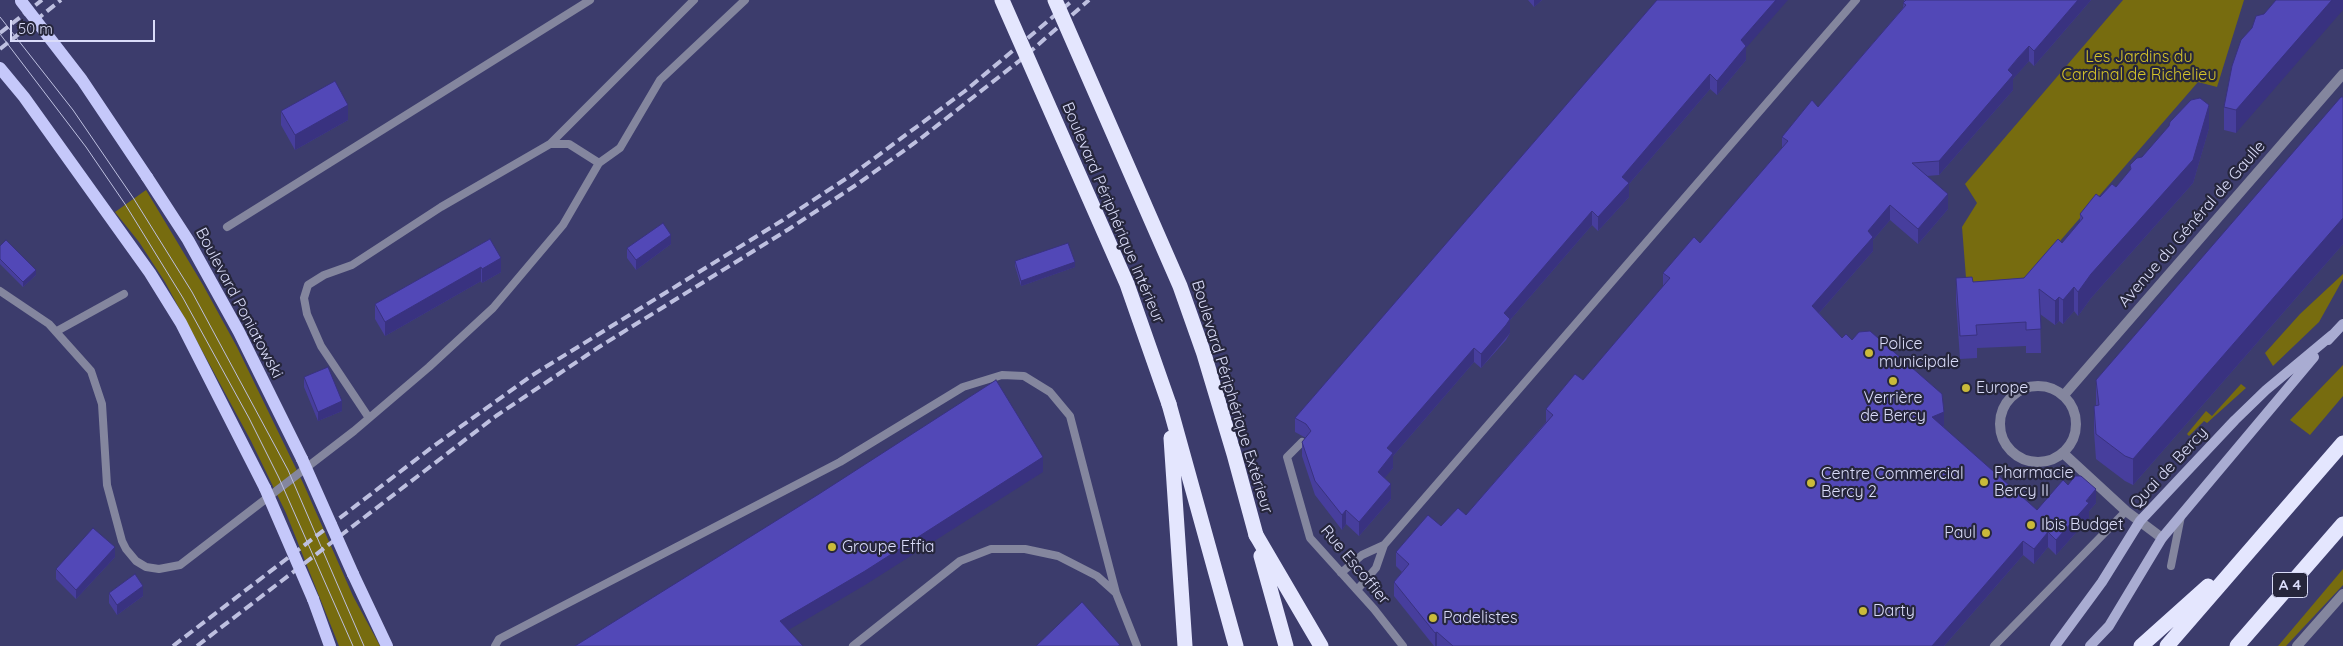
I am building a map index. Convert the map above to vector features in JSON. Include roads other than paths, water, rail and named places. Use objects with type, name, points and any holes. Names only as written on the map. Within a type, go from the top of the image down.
[{"type":"highway","name":"Boulevard Périphérique Intérieur","points":[[1002,0],[1127,284],[1169,404],[1236,645]]},
{"type":"highway","name":"Boulevard Périphérique Extérieur","points":[[1055,0],[1180,286],[1209,372],[1286,646]]},
{"type":"highway","points":[[1169,404],[1185,646]]},
{"type":"highway","points":[[2167,646],[2343,443]]},
{"type":"highway","name":"A 4","points":[[2237,646],[2343,524]]},
{"type":"highway","points":[[1256,535],[1321,646]]},
{"type":"highway","points":[[2141,646],[2252,547]]},
{"type":"main road","name":"Boulevard Poniatowski","points":[[20,1],[82,80],[188,240],[239,332],[302,460],[352,574],[387,646]]},
{"type":"main road","points":[[0,68],[24,97],[150,273],[180,323],[265,488],[313,599],[330,646]]},
{"type":"main road","name":"Quai de Bercy","points":[[2090,646],[2109,626],[2162,538],[2342,323]]},
{"type":"main road","name":"Quai de Bercy","points":[[2056,646],[2102,582],[2140,521],[2235,420],[2266,390],[2332,335]]},
{"type":"street","name":"Avenue du Général de Gaulle","points":[[2064,395],[2343,74]]},
{"type":"street","points":[[2038,385],[2051,388],[2064,395],[2072,407],[2076,421],[2075,434],[2063,453],[2045,461],[2026,460],[2016,455],[2001,436],[1999,422],[2005,403],[2013,394],[2023,388],[2038,385]]},
{"type":"street","points":[[2063,453],[2126,510],[2162,538]]},
{"type":"street","points":[[2297,646],[2343,594]]},
{"type":"lane","points":[[227,228],[590,0]]},
{"type":"lane","points":[[368,418],[321,346],[306,314],[304,298],[308,285],[324,275],[352,265],[441,207],[550,144],[694,0]]},
{"type":"lane","points":[[0,291],[40,317],[57,331],[91,371],[98,386],[103,415],[105,474],[110,501],[123,544],[136,561],[146,566],[160,569],[180,565],[368,418],[429,367],[499,302],[563,225],[599,163],[620,148],[660,80],[745,0]]},
{"type":"lane","points":[[1357,590],[1376,568],[1384,545],[1856,0]]},
{"type":"lane","points":[[550,144],[569,144],[599,163]]},
{"type":"lane","points":[[57,331],[124,294]]},
{"type":"lane","points":[[495,646],[500,639],[840,462],[963,387],[1002,375],[1024,376],[1050,392],[1070,416],[1116,593],[1137,646]]},
{"type":"lane","name":"Rue Escoffier","points":[[1302,442],[1287,457],[1310,538],[1357,590],[1403,646]]},
{"type":"lane","points":[[1994,646],[2126,510]]},
{"type":"lane","points":[[2172,566],[2182,514]]},
{"type":"lane","points":[[1342,573],[1362,555],[1384,545]]},
{"type":"lane","points":[[853,646],[960,560],[991,549],[1026,549],[1058,556],[1097,576],[1116,593]]},
{"type":"tram line","points":[[0,17],[73,110],[134,199],[192,292],[288,470],[364,646]]},
{"type":"tram line","points":[[0,34],[86,147],[125,204],[183,298],[249,418],[279,478],[353,646]]},
{"type":"railway","points":[[0,33],[42,0]]},
{"type":"railway","points":[[0,49],[61,0]]},
{"type":"railway","points":[[173,646],[431,448],[531,376],[783,220],[853,174],[965,91],[1073,0]]},
{"type":"railway","points":[[197,646],[496,416],[599,347],[789,229],[859,183],[920,139],[1023,58],[1089,0]]},
{"type":"place","name":"Police municipale","points":[[1869,353]]},
{"type":"place","name":"Verrière de Bercy","points":[[1893,381]]},
{"type":"place","name":"Europe","points":[[1966,388]]},
{"type":"place","name":"Pharmacie Bercy II","points":[[1984,482]]},
{"type":"place","name":"Centre Commercial Bercy 2","points":[[1811,483]]},
{"type":"place","name":"Ibis Budget","points":[[2031,525]]},
{"type":"place","name":"Paul","points":[[1986,533]]},
{"type":"place","name":"Groupe Effia","points":[[832,547]]},
{"type":"place","name":"Darty","points":[[1863,611]]},
{"type":"place","name":"Padelistes","points":[[1433,618]]},
{"type":"park label","name":"Les Jardins du Cardinal de Richelieu","points":[[2139,66]]}]
